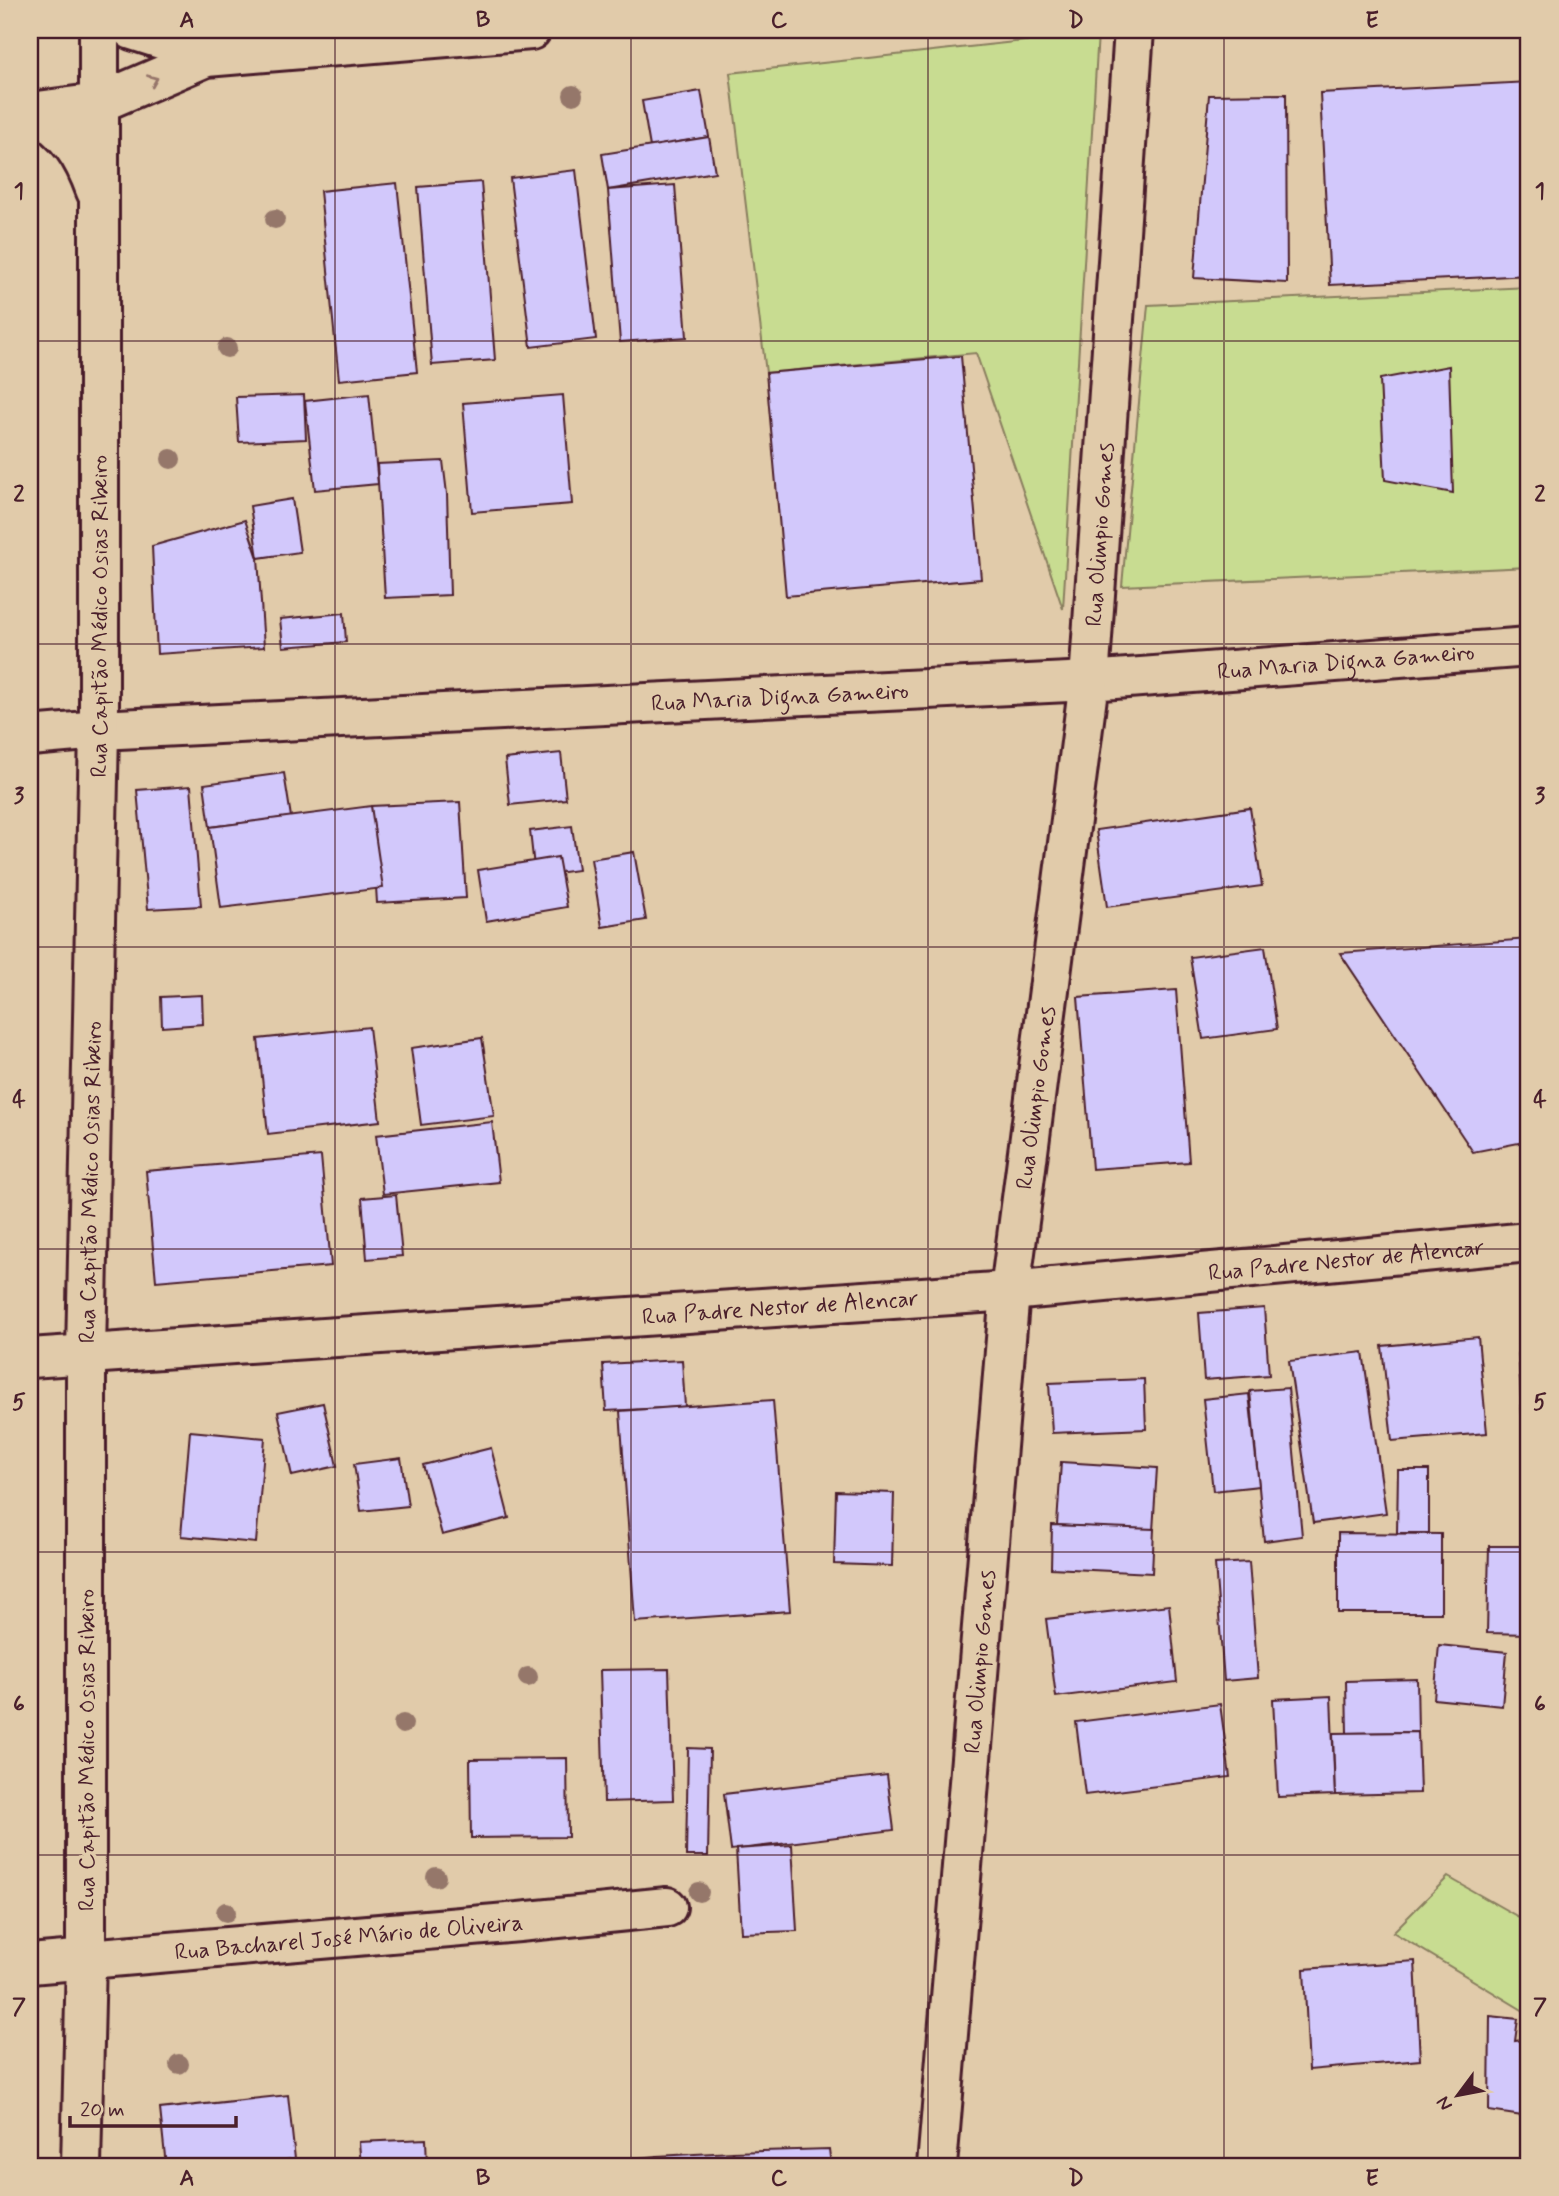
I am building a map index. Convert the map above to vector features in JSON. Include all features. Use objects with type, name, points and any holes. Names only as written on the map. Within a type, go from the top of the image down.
[{"type":"street","name":"Rua Capitão Médico Osias Ribeiro","points":[[80,2166],[86,1959],[86,1353],[99,730],[99,30]]},
{"type":"street","points":[[132,30],[206,57]]},
{"type":"street","points":[[32,111],[99,103],[206,57],[531,30]]},
{"type":"street","name":"Rua Olimpio Gomes","points":[[937,2166],[1010,1291],[1089,681],[1133,30]]},
{"type":"street","name":"Rua Capitão Médico Osias Ribeiro","points":[[32,111],[57,127],[71,141],[82,159],[99,200]]},
{"type":"street","name":"Rua Maria Digna Gameiro","points":[[30,736],[99,730],[1089,681],[1529,647]]},
{"type":"street","name":"Rua Padre Nestor de Alencar","points":[[30,1358],[1010,1291],[1529,1242]]},
{"type":"street","name":"Rua Bacharel José Mário de Oliveira","points":[[30,1964],[667,1907]]},
{"type":"green space","points":[[1098,33],[1063,609],[976,353],[766,373],[730,73]]},
{"type":"green space","points":[[1529,287],[1529,567],[1122,586],[1148,305]]},
{"type":"green space","points":[[1448,1877],[1529,1923],[1529,2014],[1393,1932]]},
{"type":"building","points":[[1529,82],[1529,275],[1330,285],[1320,93]]},
{"type":"building","points":[[701,91],[709,137],[650,147],[642,101]]},
{"type":"building","points":[[1286,94],[1287,283],[1194,278],[1209,95]]},
{"type":"building","points":[[709,137],[715,172],[608,190],[602,154]]},
{"type":"building","points":[[576,170],[596,339],[531,347],[510,178]]},
{"type":"building","points":[[481,182],[495,360],[432,365],[418,187]]},
{"type":"building","points":[[397,183],[417,372],[339,380],[320,191]]},
{"type":"building","points":[[675,185],[687,337],[620,342],[608,190]]},
{"type":"building","points":[[961,356],[981,579],[786,596],[766,373]]},
{"type":"building","points":[[1449,366],[1453,493],[1385,480],[1380,379]]},
{"type":"building","points":[[369,394],[378,484],[315,490],[305,401]]},
{"type":"building","points":[[304,395],[306,439],[239,442],[236,397]]},
{"type":"building","points":[[563,395],[572,504],[472,512],[463,403]]},
{"type":"building","points":[[443,461],[447,494],[450,595],[385,598],[377,464]]},
{"type":"building","points":[[292,499],[300,552],[258,558],[250,506]]},
{"type":"building","points":[[245,520],[258,558],[264,647],[157,654],[152,546]]},
{"type":"building","points":[[344,613],[346,642],[283,647],[280,619]]},
{"type":"building","points":[[561,753],[566,799],[510,805],[505,759]]},
{"type":"building","points":[[284,773],[291,817],[210,827],[204,784]]},
{"type":"building","points":[[191,786],[201,906],[148,909],[137,790]]},
{"type":"building","points":[[460,802],[466,898],[377,903],[371,806]]},
{"type":"building","points":[[371,806],[383,888],[221,908],[210,827]]},
{"type":"building","points":[[1250,808],[1262,886],[1107,907],[1096,830]]},
{"type":"building","points":[[572,826],[578,870],[535,876],[530,831]]},
{"type":"building","points":[[634,852],[646,920],[602,927],[591,859]]},
{"type":"building","points":[[558,857],[567,907],[486,921],[478,870]]},
{"type":"building","points":[[1529,939],[1529,1141],[1473,1152],[1340,953]]},
{"type":"building","points":[[1265,947],[1277,1029],[1203,1039],[1190,957]]},
{"type":"building","points":[[1176,990],[1189,1162],[1092,1169],[1078,997]]},
{"type":"building","points":[[202,995],[203,1024],[162,1027],[161,997]]},
{"type":"building","points":[[369,1027],[380,1121],[268,1134],[258,1039]]},
{"type":"building","points":[[482,1038],[494,1116],[421,1125],[411,1048]]},
{"type":"building","points":[[492,1122],[499,1182],[383,1194],[376,1135]]},
{"type":"building","points":[[321,1156],[331,1266],[156,1281],[146,1171]]},
{"type":"building","points":[[396,1195],[402,1256],[367,1259],[362,1198]]},
{"type":"building","points":[[1264,1308],[1269,1375],[1204,1380],[1199,1313]]},
{"type":"building","points":[[1478,1337],[1487,1433],[1392,1441],[1382,1346]]},
{"type":"building","points":[[1518,1345],[1529,1345],[1529,1486],[1526,1486]]},
{"type":"building","points":[[1363,1352],[1386,1513],[1313,1523],[1289,1361]]},
{"type":"building","points":[[682,1360],[685,1407],[606,1411],[603,1364]]},
{"type":"building","points":[[1144,1379],[1146,1429],[1052,1433],[1049,1383]]},
{"type":"building","points":[[1288,1388],[1302,1536],[1264,1541],[1250,1391]]},
{"type":"building","points":[[1249,1394],[1259,1486],[1213,1491],[1203,1399]]},
{"type":"building","points":[[773,1400],[790,1611],[635,1622],[620,1411]]},
{"type":"building","points":[[323,1403],[337,1466],[292,1476],[278,1412]]},
{"type":"building","points":[[190,1431],[265,1438],[256,1543],[181,1536]]},
{"type":"building","points":[[491,1448],[509,1518],[442,1535],[423,1465]]},
{"type":"building","points":[[401,1458],[408,1506],[361,1511],[354,1464]]},
{"type":"building","points":[[1061,1462],[1157,1468],[1153,1531],[1057,1525]]},
{"type":"building","points":[[1398,1470],[1429,1470],[1429,1533],[1397,1533]]},
{"type":"building","points":[[836,1491],[894,1493],[892,1566],[834,1564]]},
{"type":"building","points":[[1052,1525],[1154,1529],[1152,1573],[1051,1568]]},
{"type":"building","points":[[1338,1533],[1441,1534],[1441,1613],[1338,1613]]},
{"type":"building","points":[[1489,1546],[1529,1546],[1529,1634],[1487,1633]]},
{"type":"building","points":[[1249,1562],[1258,1678],[1224,1681],[1215,1564]]},
{"type":"building","points":[[1169,1605],[1177,1682],[1056,1697],[1046,1619]]},
{"type":"building","points":[[1439,1645],[1507,1652],[1502,1706],[1434,1699]]},
{"type":"building","points":[[669,1669],[673,1800],[604,1802],[600,1670]]},
{"type":"building","points":[[1417,1679],[1418,1732],[1347,1733],[1346,1681]]},
{"type":"building","points":[[1331,1696],[1335,1795],[1278,1797],[1273,1699]]},
{"type":"building","points":[[1220,1704],[1230,1777],[1085,1795],[1076,1722]]},
{"type":"building","points":[[1418,1732],[1420,1793],[1335,1795],[1333,1733]]},
{"type":"building","points":[[688,1748],[710,1749],[708,1856],[686,1856]]},
{"type":"building","points":[[567,1758],[568,1837],[471,1838],[470,1759]]},
{"type":"building","points":[[887,1775],[894,1830],[731,1850],[724,1794]]},
{"type":"building","points":[[792,1845],[797,1931],[741,1933],[736,1849]]},
{"type":"building","points":[[1415,1961],[1420,2060],[1309,2070],[1304,1969]]},
{"type":"building","points":[[1490,2016],[1518,2019],[1515,2041],[1529,2039],[1529,2117],[1489,2111]]},
{"type":"building","points":[[288,2095],[295,2159],[228,2166],[166,2166],[160,2109]]},
{"type":"building","points":[[426,2139],[427,2166],[361,2166],[359,2142]]},
{"type":"building","points":[[829,2149],[831,2166],[734,2166],[733,2152]]},
{"type":"building","points":[[733,2152],[734,2166],[657,2166],[657,2156]]},
{"type":"building","points":[[657,2156],[657,2166],[565,2166],[566,2165]]}]
